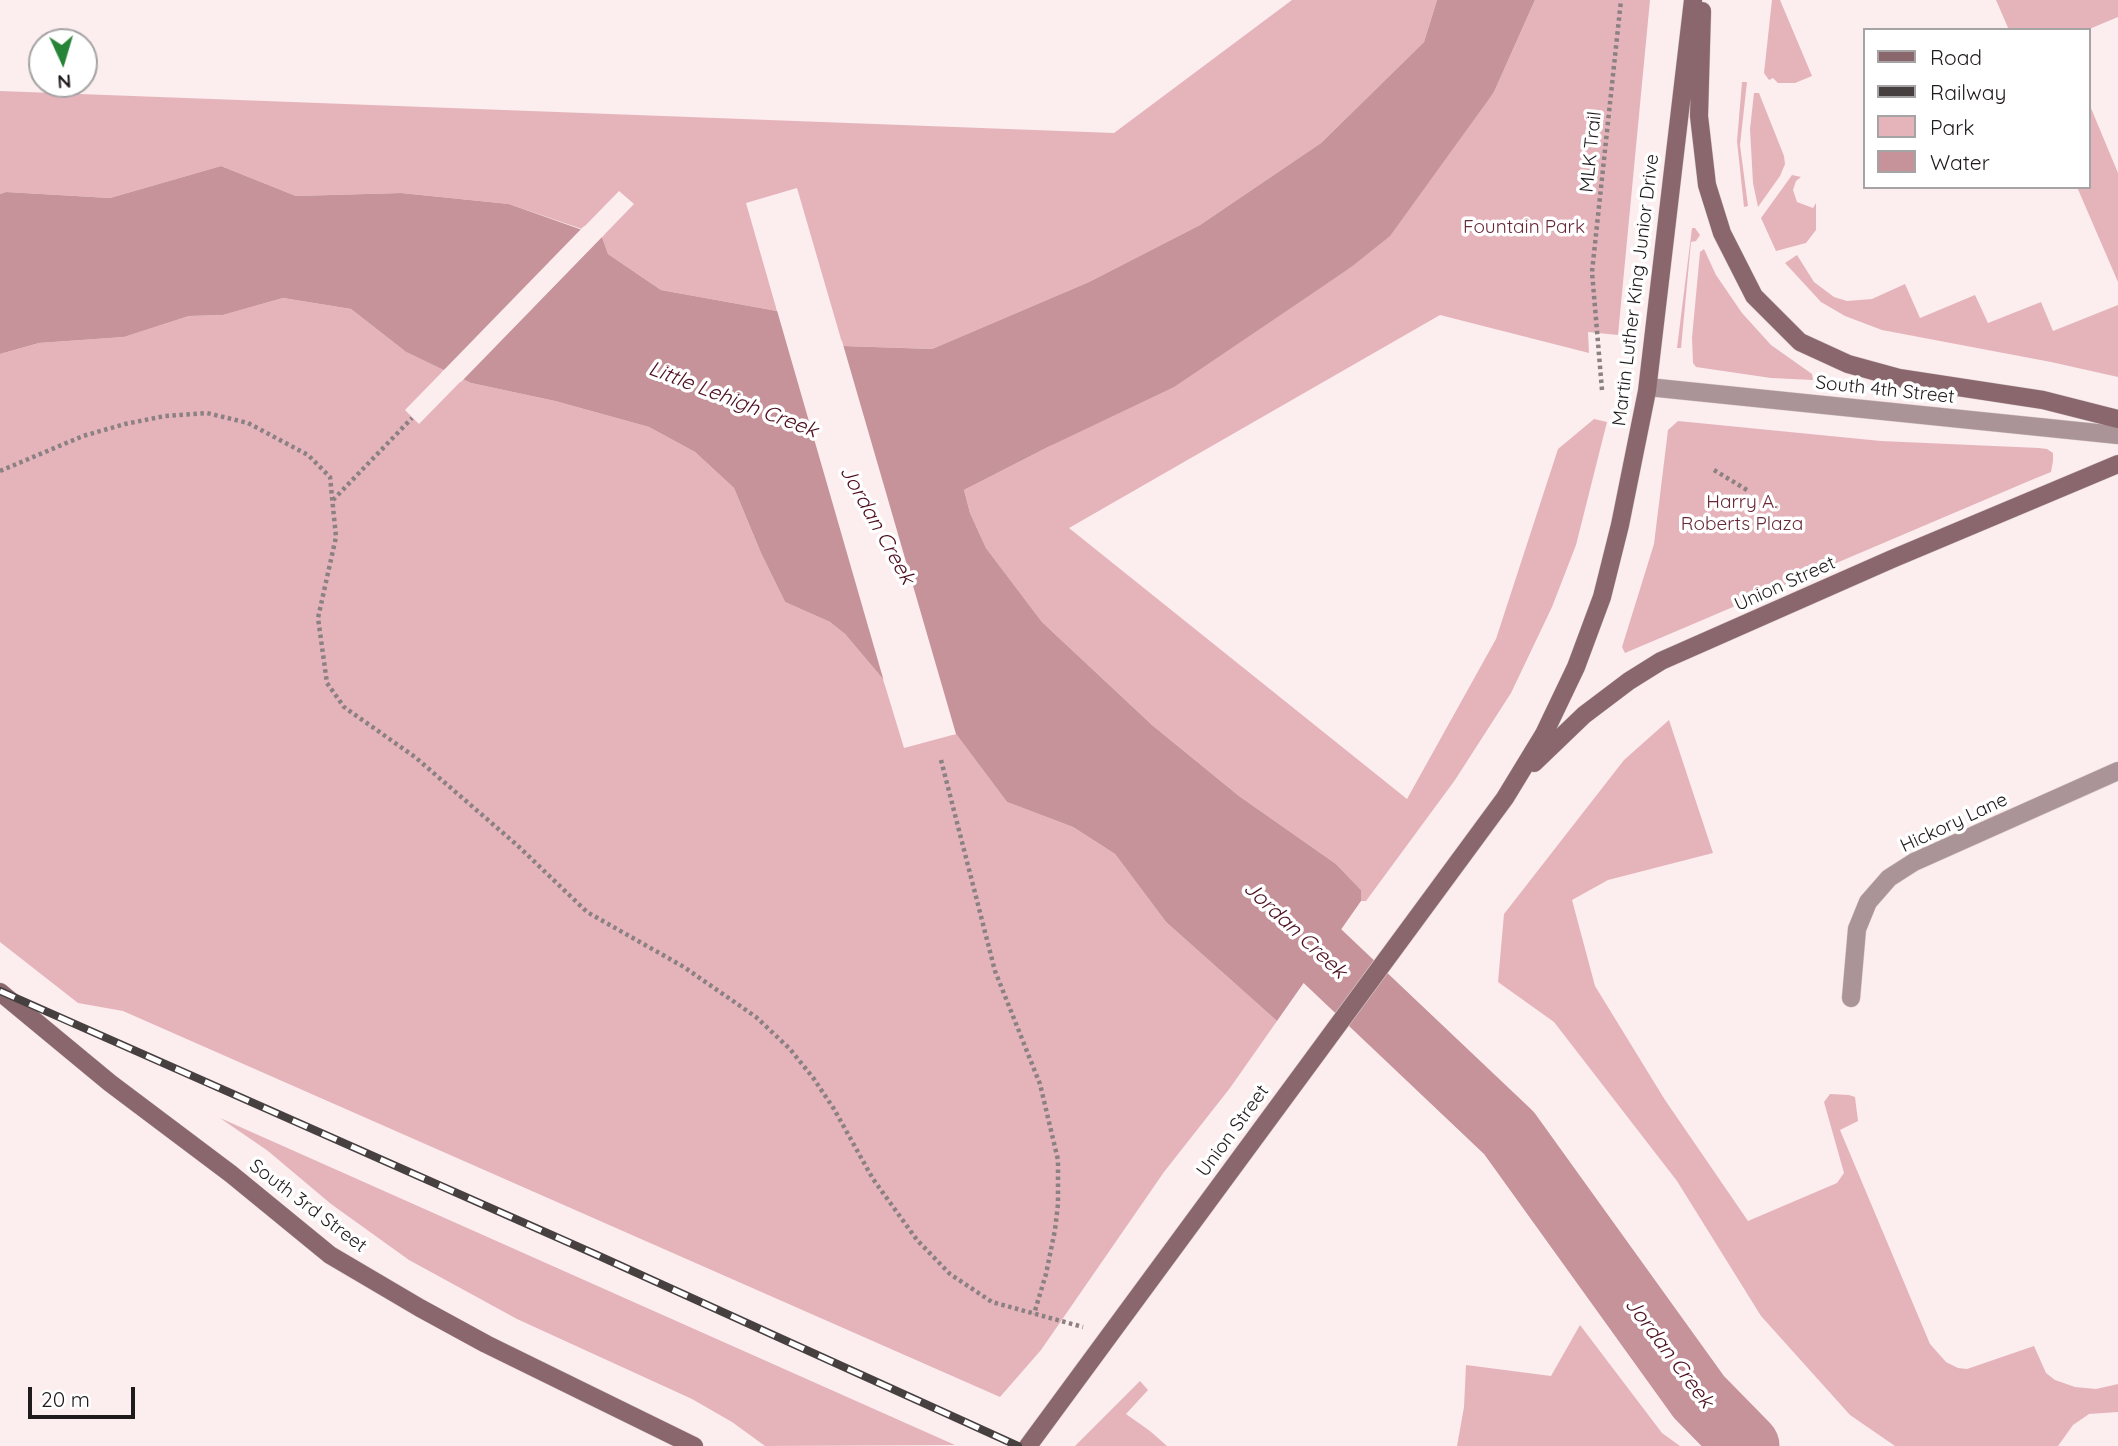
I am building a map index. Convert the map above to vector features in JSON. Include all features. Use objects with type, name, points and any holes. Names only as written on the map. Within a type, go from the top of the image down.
[{"type":"main road","name":"Martin Luther King Junior Drive","points":[[1472,842],[1505,798],[1544,734],[1565,690],[1602,597],[1620,525],[1648,387],[1693,0]]},
{"type":"main road","points":[[1702,0],[1699,116],[1707,185],[1722,233],[1754,296],[1800,342],[1848,364],[1899,378],[2043,400],[2118,419]]},
{"type":"main road","name":"Union Street","points":[[1505,798],[1542,754],[1584,715],[1661,661],[2118,464]]},
{"type":"main road","name":"Union Street","points":[[1028,1446],[1472,842]]},
{"type":"main road","name":"South 3rd Street","points":[[0,992],[110,1083],[231,1174],[330,1255],[475,1338],[694,1446]]},
{"type":"street","name":"South 4th Street","points":[[1648,387],[2118,435]]},
{"type":"street","name":"Hickory Lane","points":[[1851,998],[1857,929],[1868,902],[1889,878],[1914,862],[2118,771]]},
{"type":"path","name":"MLK Trail","points":[[1602,390],[1592,272],[1621,0]]},
{"type":"path","points":[[0,471],[83,436],[125,424],[165,416],[207,413],[248,423],[308,455],[330,477],[336,537],[318,618],[327,683],[344,707],[415,757],[517,845],[587,912],[684,967],[756,1017],[790,1049],[814,1079],[873,1179],[917,1240],[950,1274],[992,1302],[1111,1334]]},
{"type":"path","points":[[332,500],[412,418]]},
{"type":"path","points":[[1714,470],[1748,490]]},
{"type":"path","points":[[941,760],[995,971],[1040,1084],[1058,1160],[1055,1230],[1034,1314]]},
{"type":"green space","points":[[1292,0],[1437,0],[1424,42],[1321,143],[1200,225],[1089,282],[932,349],[843,346],[797,188],[746,203],[777,311],[661,290],[608,254],[602,237],[634,204],[619,191],[582,229],[509,204],[401,193],[296,196],[221,166],[110,198],[6,192],[0,194],[0,91],[28,92],[28,98],[98,98],[98,95],[1114,133]]},
{"type":"green space","name":"Fountain Park","points":[[1535,0],[1650,0],[1618,335],[1588,332],[1589,353],[1440,315],[1069,528],[1407,799],[1496,639],[1558,449],[1594,419],[1607,422],[1576,545],[1552,607],[1511,693],[1455,780],[1366,901],[1361,901],[1361,890],[1336,864],[1239,796],[1152,725],[1042,622],[986,548],[970,513],[964,490],[1050,446],[1300,301],[1350,268],[1494,92]]},
{"type":"green space","points":[[1772,0],[1780,0],[1812,76],[1795,83],[1778,83],[1773,78],[1769,80],[1764,73]]},
{"type":"green space","points":[[1996,0],[2118,0],[2118,17],[2090,29],[2008,28]]},
{"type":"green space","points":[[1742,82],[1747,82],[1740,145],[1748,206],[1744,207],[1737,141]]},
{"type":"green space","points":[[1754,93],[1759,93],[1785,164],[1780,176],[1758,207],[1753,183],[1750,129]]},
{"type":"green space","points":[[2090,106],[2118,173],[2118,282],[2078,189],[2090,189]]},
{"type":"green space","points":[[1792,175],[1801,177],[1796,181],[1793,190],[1797,202],[1813,208],[1816,203],[1816,230],[1806,243],[1776,251],[1761,218]]},
{"type":"green space","points":[[1692,228],[1700,235],[1696,241],[1691,242],[1681,348],[1677,348]]},
{"type":"green space","points":[[1704,249],[1716,275],[1742,313],[1771,345],[1812,374],[1813,380],[1771,378],[1696,367],[1693,363],[1692,338],[1700,252]]},
{"type":"green space","points":[[1797,255],[1814,282],[1834,297],[1847,301],[1872,299],[1905,284],[1920,318],[1975,295],[1988,323],[2041,302],[2053,331],[2118,305],[2118,377],[1882,330],[1845,316],[1821,302],[1785,263]]},
{"type":"green space","points":[[283,298],[351,309],[406,352],[444,370],[405,410],[419,424],[463,379],[649,427],[695,452],[734,488],[785,602],[830,622],[845,634],[883,679],[904,748],[956,734],[1007,802],[1073,827],[1115,854],[1166,922],[1277,1021],[1230,1088],[1164,1172],[1041,1350],[1000,1397],[123,1011],[78,1003],[0,942],[0,354],[39,343],[124,337],[189,316],[223,315]]},
{"type":"green space","name":"Harry A. Roberts Plaza","points":[[1678,421],[1881,441],[2039,448],[2053,453],[2053,461],[2051,472],[1625,653],[1622,647],[1654,544],[1668,430]]},
{"type":"green space","points":[[1669,720],[1713,853],[1608,880],[1572,900],[1595,986],[1665,1100],[1748,1221],[1837,1183],[1844,1173],[1824,1102],[1830,1094],[1855,1097],[1858,1121],[1840,1130],[1930,1344],[1946,1362],[1967,1369],[2034,1346],[2046,1373],[2055,1380],[2075,1387],[2096,1389],[2118,1384],[2118,1412],[2089,1414],[2073,1425],[2058,1446],[1895,1446],[1850,1415],[1761,1316],[1677,1181],[1554,1022],[1498,982],[1504,914],[1624,760]]},
{"type":"green space","points":[[220,1118],[955,1445],[765,1446],[732,1422],[692,1399],[517,1319],[409,1260],[331,1204],[268,1151]]},
{"type":"green space","points":[[1580,1325],[1662,1433],[1680,1446],[1457,1446],[1464,1407],[1466,1365],[1551,1376]]},
{"type":"green space","points":[[1140,1381],[1148,1390],[1126,1414],[1167,1446],[1075,1446]]},
{"type":"water","name":"Little Lehigh Creek","points":[[1437,0],[1535,0],[1494,92],[1390,236],[1350,268],[1174,387],[964,490],[970,513],[986,548],[1042,622],[1152,725],[1239,796],[1336,864],[1361,890],[1361,901],[1277,1021],[1166,922],[1115,854],[1073,827],[1007,802],[956,734],[883,679],[845,634],[830,622],[785,602],[734,488],[695,452],[649,427],[555,401],[471,383],[406,352],[351,309],[283,298],[223,315],[189,316],[124,337],[39,343],[0,354],[0,194],[6,192],[110,198],[221,166],[296,196],[401,193],[509,204],[602,237],[608,254],[661,290],[777,311],[843,346],[932,349],[1089,282],[1200,225],[1321,143],[1424,42]]},
{"type":"pier","points":[[584,226],[604,235],[461,382],[441,373]]},
{"type":"pier","points":[[776,307],[842,341],[956,734],[951,735],[885,685]]},
{"type":"waterway","name":"Jordan Creek","points":[[1259,896],[1509,1133],[1699,1397],[1747,1446]]},
{"type":"railway","points":[[0,991],[597,1255],[1018,1446]]}]
